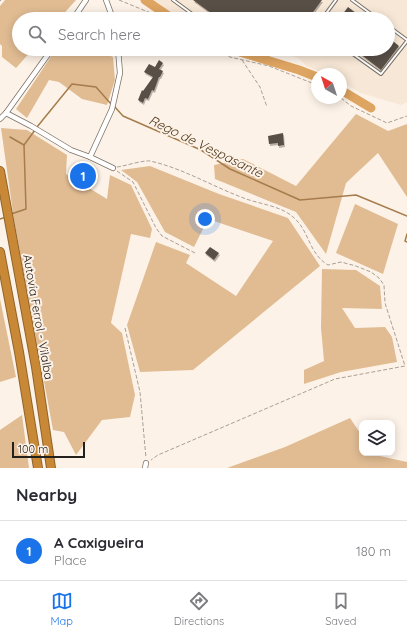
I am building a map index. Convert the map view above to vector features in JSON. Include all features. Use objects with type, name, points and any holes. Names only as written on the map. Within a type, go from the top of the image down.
[{"type":"highway","name":"Autovía Ferrol - Vilalba","points":[[0,171],[36,367],[51,468]]},
{"type":"highway","name":"Autovía Ferrol - Vilalba","points":[[0,252],[38,468]]},
{"type":"street","points":[[78,12],[86,0]]},
{"type":"street","points":[[106,0],[110,12]]},
{"type":"street","points":[[0,119],[6,113],[47,56]]},
{"type":"street","points":[[90,157],[112,109],[120,73],[119,56]]},
{"type":"street","points":[[6,113],[71,150],[113,168]]},
{"type":"lane","points":[[173,0],[190,12]]},
{"type":"lane","points":[[327,12],[336,0]]},
{"type":"lane","points":[[352,0],[368,12]]},
{"type":"lane","points":[[356,56],[381,74],[407,41],[395,32]]},
{"type":"path","points":[[119,0],[148,12]]},
{"type":"path","points":[[230,56],[268,66],[311,83]]},
{"type":"path","points":[[242,60],[260,87],[267,107]]},
{"type":"path","points":[[347,103],[387,123],[407,116]]},
{"type":"path","points":[[113,168],[149,161],[180,171],[241,197],[263,203],[293,217],[301,226],[317,256],[323,262],[328,265],[341,262],[356,266],[371,272],[379,278],[384,285],[385,303],[405,366],[334,379],[166,452],[145,466],[140,392],[125,328]]},
{"type":"path","points":[[113,168],[133,182],[156,228],[162,236],[195,253]]},
{"type":"shaded area","points":[[5,0],[76,0],[65,12],[12,12],[12,56],[27,56],[16,68],[2,57],[2,46],[0,44],[0,6]]},
{"type":"shaded area","points":[[140,0],[407,0],[407,102],[401,105],[361,93],[347,85],[347,68],[311,68],[306,66],[300,59],[292,56],[395,56],[395,12],[173,12]]},
{"type":"shaded area","points":[[51,56],[113,57],[115,80],[107,105],[82,99],[59,82],[49,80],[27,118],[16,109]]},
{"type":"shaded area","points":[[356,114],[388,131],[407,124],[407,197],[378,153],[346,183],[326,254],[296,212],[215,179],[214,165],[243,159],[296,186]]},
{"type":"shaded area","points":[[1,128],[27,130],[67,155],[66,174],[107,199],[110,175],[131,185],[152,229],[150,238],[131,234],[111,323],[122,333],[135,395],[130,417],[102,420],[76,455],[64,432],[53,430],[14,220]]},
{"type":"shaded area","points":[[150,166],[219,194],[288,218],[320,266],[193,370],[140,372],[127,325],[156,242],[190,255],[186,263],[236,296],[273,241],[208,219],[194,247],[165,232],[137,182],[121,170]]},
{"type":"shaded area","points":[[355,204],[398,224],[383,274],[336,253]]},
{"type":"shaded area","points":[[322,269],[356,270],[380,286],[382,309],[342,308],[355,328],[385,327],[392,337],[397,362],[341,372],[304,384],[304,370],[324,361],[321,328]]},
{"type":"shaded area","points":[[0,299],[16,377],[0,382]]},
{"type":"shaded area","points":[[22,415],[29,468],[0,468],[0,430]]},
{"type":"shaded area","points":[[350,418],[359,432],[359,456],[380,456],[407,462],[407,468],[227,468],[285,447]]},
{"type":"building","points":[[193,0],[322,0],[313,12],[209,12]]},
{"type":"building","points":[[348,7],[355,12],[344,12]]},
{"type":"building","points":[[395,43],[399,46],[395,51]]},
{"type":"building","points":[[363,56],[392,56],[381,70]]},
{"type":"building","points":[[159,60],[163,63],[159,69],[163,71],[154,91],[152,90],[148,99],[145,98],[143,103],[138,100],[142,90],[143,91],[153,77],[144,72],[149,64],[155,67]]},
{"type":"building","points":[[283,133],[284,145],[278,146],[278,143],[269,144],[268,136]]},
{"type":"building","points":[[72,167],[84,170],[87,172],[86,174],[95,177],[92,184],[79,179],[80,177],[70,173]]},
{"type":"building","points":[[210,247],[219,253],[214,260],[205,253]]},
{"type":"waterway","points":[[145,0],[163,12]]},
{"type":"waterway","points":[[253,56],[311,75]]},
{"type":"waterway","name":"Rego de Vespasante","points":[[37,127],[72,84],[96,87],[111,104]]},
{"type":"waterway","points":[[347,94],[371,108]]},
{"type":"waterway","name":"Rego de Vespasante","points":[[114,106],[123,116],[201,150],[230,169],[300,200],[356,195],[407,216]]},
{"type":"waterway","name":"Rego de Vespasante","points":[[10,137],[24,145],[35,130]]},
{"type":"waterway","points":[[11,214],[26,209],[24,145]]},
{"type":"waterway","points":[[0,219],[6,217]]},
{"type":"waterway","name":"Rego de Vespasante","points":[[407,234],[405,241],[407,242]]},
{"type":"place","name":"A Caxigueira","points":[[83,176]]}]
